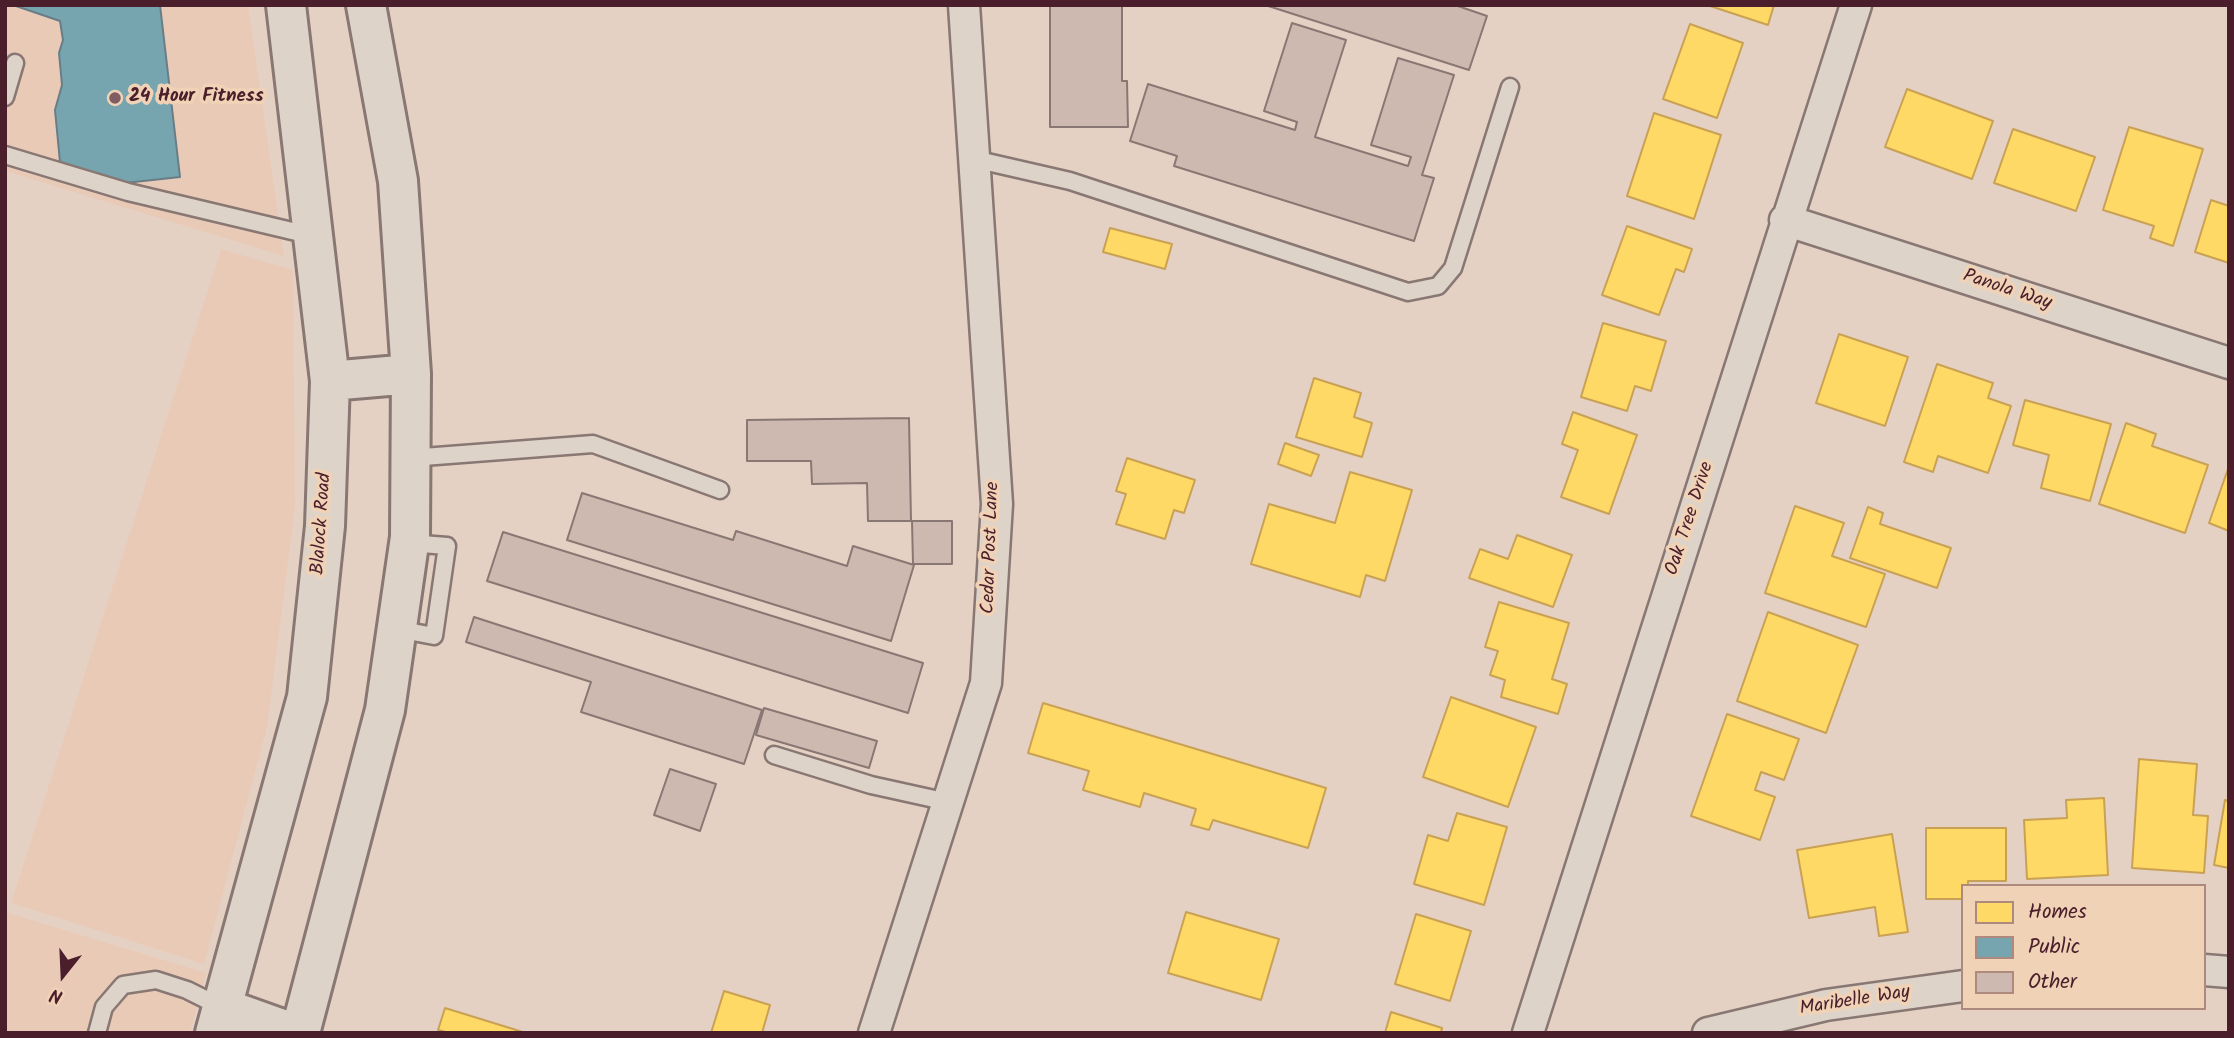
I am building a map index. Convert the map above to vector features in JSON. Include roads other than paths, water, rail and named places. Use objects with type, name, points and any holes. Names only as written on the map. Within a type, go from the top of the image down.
[{"type":"main road","name":"Blalock Road","points":[[219,1020],[307,697],[325,526],[330,381],[286,5]]},
{"type":"main road","points":[[300,1033],[386,710],[409,543],[411,374],[398,181],[366,5]]},
{"type":"main road","points":[[330,381],[411,374]]},
{"type":"main road","points":[[219,1020],[293,1033]]},
{"type":"street","name":"Cedar Post Lane","points":[[874,1033],[986,683],[997,504],[964,5]]},
{"type":"street","name":"Oak Tree Drive","points":[[1528,1033],[1785,220],[1856,5]]},
{"type":"street","name":"Panola Way","points":[[1785,220],[2229,363]]},
{"type":"street","points":[[2206,970],[2229,972]]},
{"type":"street","name":"Maribelle Way","points":[[1708,1033],[1826,1005],[1961,986]]},
{"type":"lane","points":[[5,97],[15,62]]},
{"type":"lane","points":[[974,159],[1069,181],[1408,292],[1438,286],[1453,268],[1510,87]]},
{"type":"lane","points":[[5,155],[128,192],[313,236]]},
{"type":"lane","points":[[410,458],[593,444],[720,490]]},
{"type":"lane","points":[[774,755],[871,785],[948,802]]},
{"type":"lane","points":[[97,1033],[104,1007],[123,985],[156,980],[187,990],[219,1020]]},
{"type":"place","name":"24 Hour Fitness","points":[[115,98]]}]
